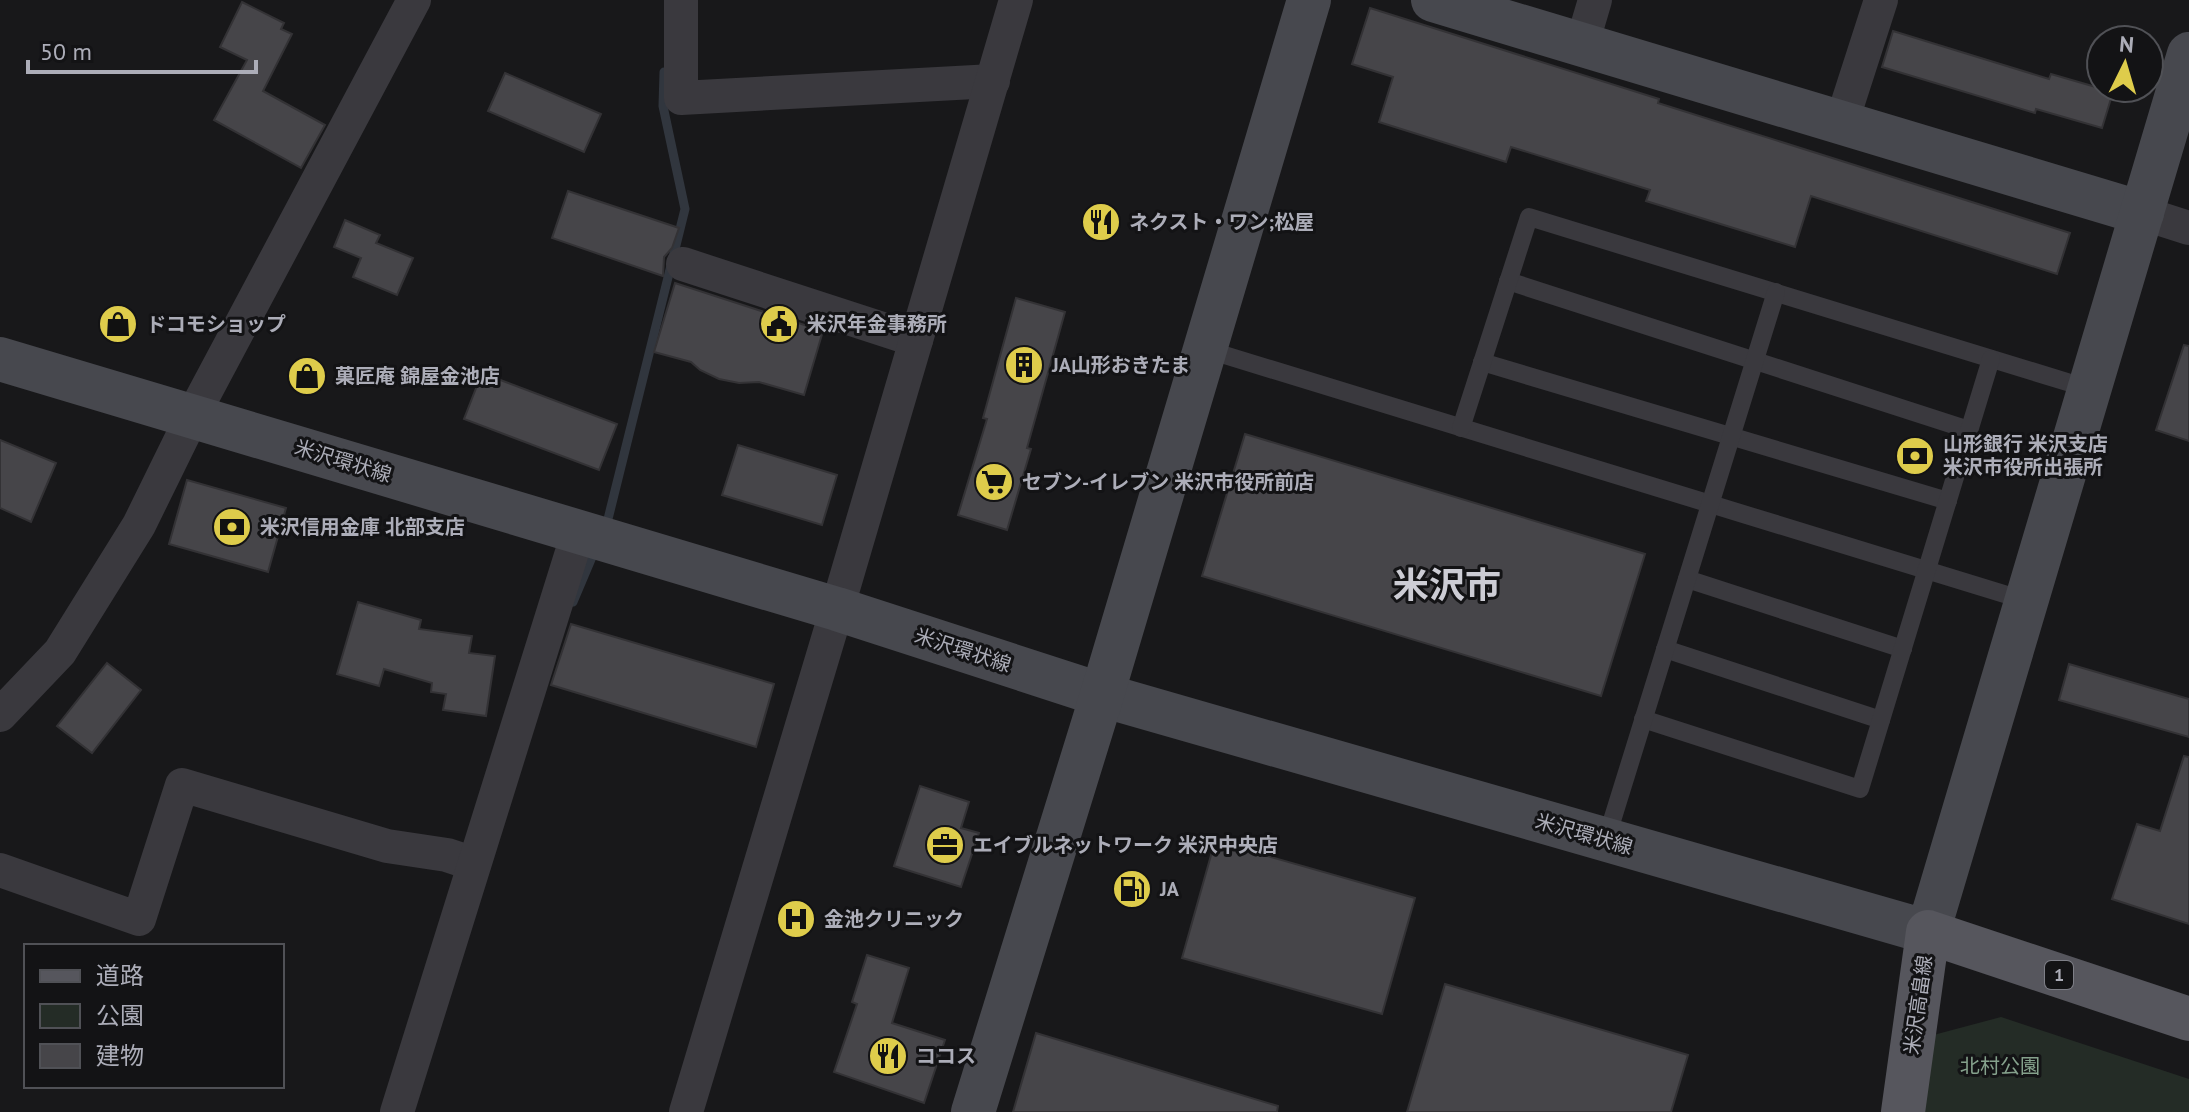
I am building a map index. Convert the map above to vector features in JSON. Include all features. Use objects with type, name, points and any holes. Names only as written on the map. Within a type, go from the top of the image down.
[{"type":"main road","name":"米沢高畠線","points":[[1903,1112],[1928,932],[2189,1019]]},
{"type":"street","points":[[0,715],[60,652],[139,525],[193,415],[414,0]]},
{"type":"street","points":[[681,0],[681,98],[993,81]]},
{"type":"street","points":[[686,1112],[1016,0]]},
{"type":"street","points":[[973,1112],[1102,695],[1309,0]]},
{"type":"street","points":[[1433,0],[2189,228]]},
{"type":"street","points":[[1582,44],[1595,0]]},
{"type":"street","points":[[1842,121],[1881,0]]},
{"type":"street","points":[[1928,932],[2189,54]]},
{"type":"street","points":[[683,264],[916,340]]},
{"type":"street","name":"米沢環状線","points":[[0,359],[837,609],[1102,695],[1928,932]]},
{"type":"street","points":[[397,1112],[578,533]]},
{"type":"street","points":[[0,870],[139,919],[182,785],[387,846],[447,855],[474,864]]},
{"type":"lane","points":[[1461,428],[1529,217],[2090,389]]},
{"type":"lane","points":[[1508,281],[1969,430]]},
{"type":"lane","points":[[1606,840],[1776,292]]},
{"type":"lane","points":[[1205,349],[2027,601]]},
{"type":"lane","points":[[1643,719],[1860,789],[1991,359]]},
{"type":"lane","points":[[1482,362],[1948,501]]},
{"type":"lane","points":[[1687,579],[1903,649]]},
{"type":"lane","points":[[1665,649],[1881,720]]},
{"type":"green space","name":"北村公園","points":[[2001,1017],[2189,1079],[2189,1112],[1916,1112],[1926,1037]]},
{"type":"building","points":[[242,2],[284,23],[281,29],[292,34],[263,91],[325,125],[301,168],[214,120],[247,60],[220,47]]},
{"type":"building","points":[[1370,8],[2070,233],[2057,274],[1811,196],[1795,247],[1646,201],[1650,190],[1511,147],[1506,162],[1379,122],[1393,77],[1352,64]]},
{"type":"building","points":[[1893,31],[2049,79],[2051,74],[2085,84],[2085,104],[2109,104],[2102,128],[2036,109],[2035,113],[1882,67]]},
{"type":"building","points":[[505,73],[601,114],[584,152],[488,111]]},
{"type":"building","points":[[568,191],[679,228],[672,248],[664,257],[663,276],[552,238]]},
{"type":"building","points":[[345,220],[380,235],[376,243],[413,258],[397,295],[353,277],[361,258],[334,247]]},
{"type":"building","points":[[675,283],[823,331],[804,395],[759,382],[739,383],[719,379],[691,362],[654,352]]},
{"type":"building","points":[[1016,298],[1065,312],[1007,530],[958,515],[987,419],[983,418]]},
{"type":"building","points":[[2184,345],[2189,346],[2189,441],[2156,430]]},
{"type":"building","points":[[482,373],[617,424],[599,470],[464,419]]},
{"type":"building","points":[[1245,434],[1645,554],[1601,696],[1202,576]]},
{"type":"building","points":[[0,440],[56,463],[31,522],[0,508]]},
{"type":"building","points":[[738,445],[837,475],[822,525],[722,495]]},
{"type":"building","points":[[187,480],[286,508],[268,572],[169,544]]},
{"type":"building","points":[[358,602],[421,620],[419,629],[472,636],[469,653],[495,656],[486,716],[443,710],[446,694],[431,692],[432,683],[384,669],[379,686],[337,674]]},
{"type":"building","points":[[571,624],[774,684],[756,747],[551,685]]},
{"type":"building","points":[[107,663],[141,690],[92,753],[57,726]]},
{"type":"building","points":[[2069,664],[2189,699],[2189,737],[2059,700]]},
{"type":"building","points":[[2184,756],[2189,757],[2189,924],[2112,899],[2137,824],[2160,831]]},
{"type":"building","points":[[920,786],[969,802],[961,828],[979,833],[961,887],[894,866]]},
{"type":"building","points":[[1215,841],[1415,898],[1382,1014],[1182,958]]},
{"type":"building","points":[[867,955],[909,968],[892,1023],[945,1040],[924,1103],[834,1072],[857,1004],[852,1002]]},
{"type":"building","points":[[1445,984],[1688,1055],[1671,1112],[1407,1112]]},
{"type":"building","points":[[1036,1033],[1278,1106],[1277,1112],[1013,1112]]},
{"type":"waterway","points":[[604,529],[685,209],[663,106],[664,72]]},
{"type":"waterway","points":[[573,602],[595,550]]},
{"type":"place","name":"ネクスト・ワン;松屋","points":[[1101,222]]},
{"type":"place","name":"ドコモショップ","points":[[118,324]]},
{"type":"place","name":"米沢年金事務所","points":[[779,324]]},
{"type":"place","name":"JA山形おきたま","points":[[1024,365]]},
{"type":"place","name":"菓匠庵 錦屋金池店","points":[[307,376]]},
{"type":"place","name":"山形銀行 米沢支店 米沢市役所出張所","points":[[1915,456]]},
{"type":"place","name":"セブン-イレブン 米沢市役所前店","points":[[994,482]]},
{"type":"place","name":"米沢信用金庫 北部支店","points":[[232,527]]},
{"type":"place","name":"エイブルネットワーク 米沢中央店","points":[[945,845]]},
{"type":"place","name":"JA","points":[[1132,889]]},
{"type":"place","name":"金池クリニック","points":[[796,919]]},
{"type":"place","name":"ココス","points":[[888,1056]]},
{"type":"district","name":"米沢市","points":[[1447,585]]}]
